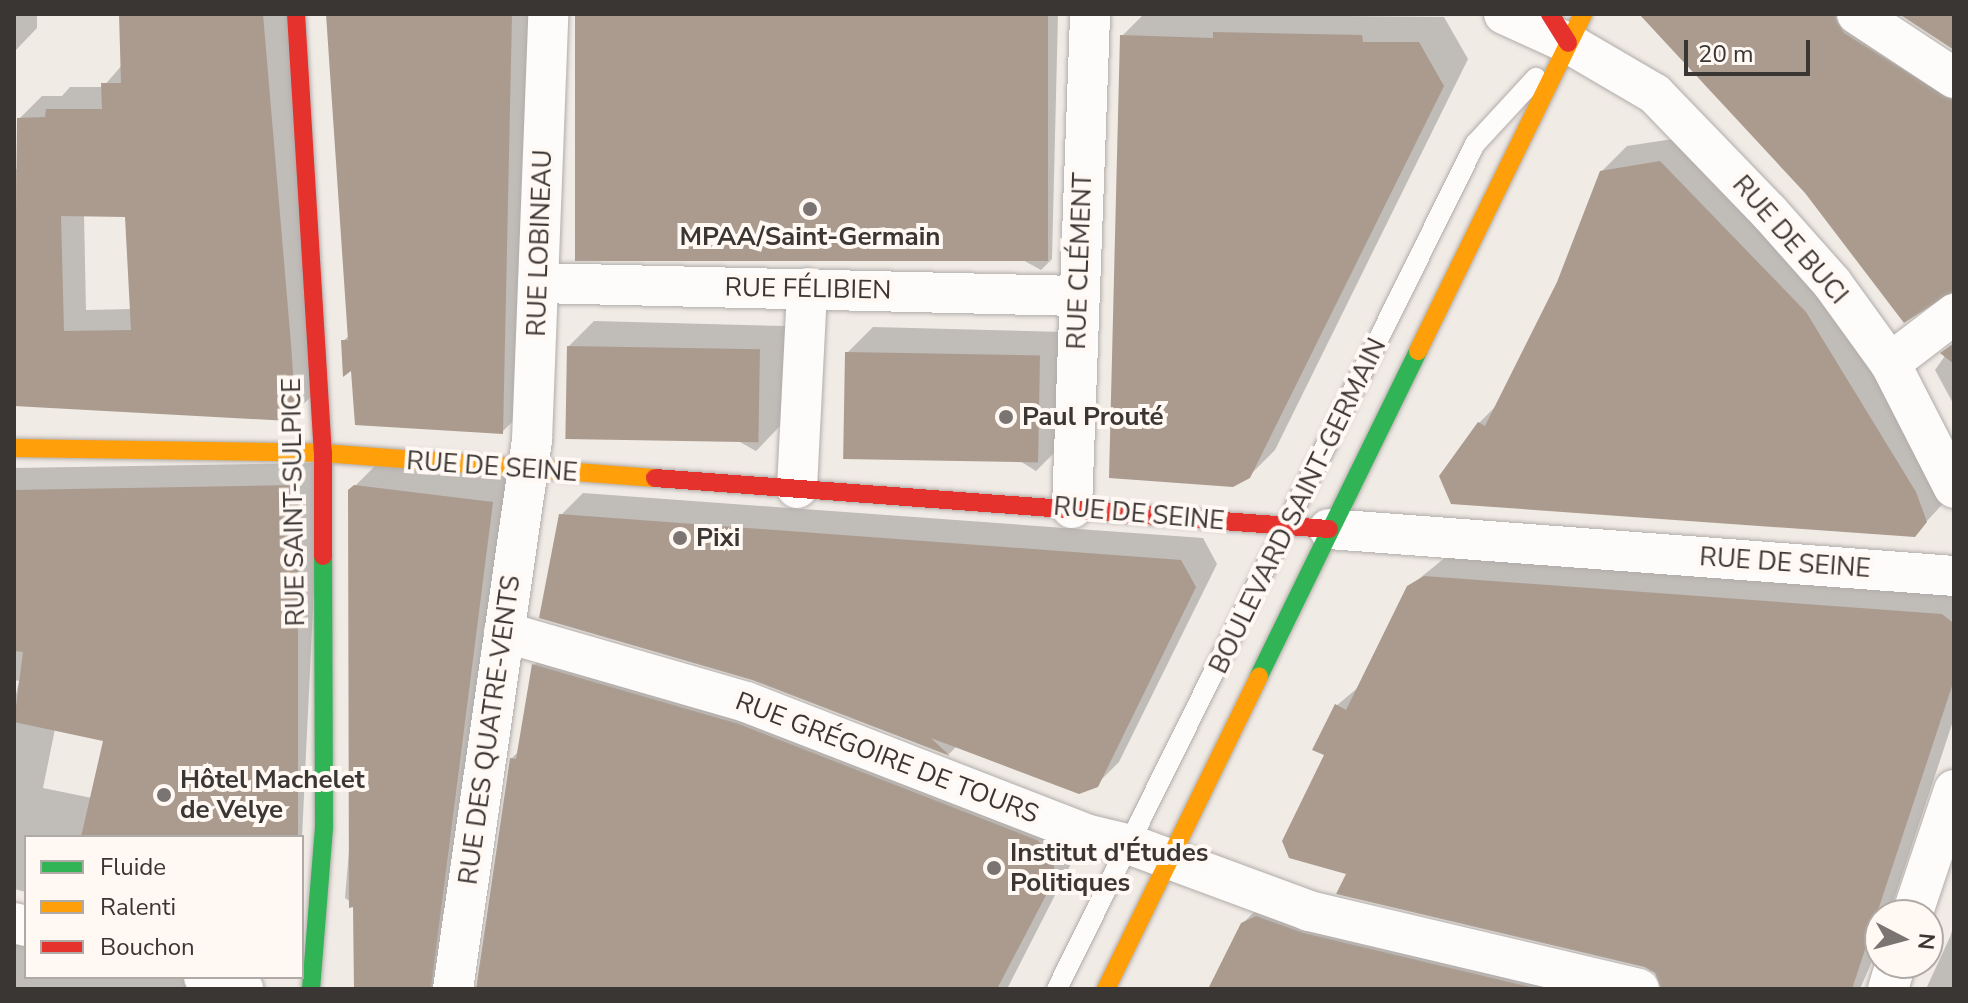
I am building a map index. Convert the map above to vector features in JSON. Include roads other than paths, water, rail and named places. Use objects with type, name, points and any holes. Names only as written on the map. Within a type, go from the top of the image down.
[{"type":"street","name":"RUE SAINT-SULPICE","points":[[296,14],[323,453],[324,827],[311,989]]},
{"type":"street","name":"RUE LOBINEAU","points":[[526,471],[538,283],[548,14]]},
{"type":"street","name":"RUE CLÉMENT","points":[[1072,508],[1090,14]]},
{"type":"street","name":"RUE DE BUCI","points":[[1504,14],[1567,24],[1655,94],[1832,283],[1890,363],[1954,488]]},
{"type":"street","points":[[1857,14],[1954,78]]},
{"type":"street","name":"BOULEVARD SAINT-GERMAIN","points":[[1106,989],[1329,529],[1567,24]]},
{"type":"street","name":"RUE FÉLIBIEN","points":[[538,283],[1079,296]]},
{"type":"street","points":[[797,488],[807,288]]},
{"type":"street","points":[[1890,363],[1954,314]]},
{"type":"street","name":"RUE DE SEINE","points":[[14,448],[323,453],[526,471],[1072,508],[1954,576]]},
{"type":"street","name":"RUE DES QUATRE-VENTS","points":[[453,989],[526,471]]},
{"type":"street","name":"RUE GRÉGOIRE DE TOURS","points":[[504,632],[746,702],[1089,835],[1131,845],[1309,911],[1639,989]]},
{"type":"street","points":[[1917,899],[1954,790]]},
{"type":"street","points":[[210,979],[243,989]]},
{"type":"lane","name":"BOULEVARD SAINT-GERMAIN","points":[[1057,989],[1290,525],[1475,144],[1567,24]]},
{"type":"place","name":"MPAA/Saint-Germain","points":[[810,209]]},
{"type":"place","name":"Paul Prouté","points":[[1006,417]]},
{"type":"place","name":"Pixi","points":[[680,538]]},
{"type":"place","name":"Hôtel Machelet de Velye","points":[[164,795]]},
{"type":"place","name":"Institut d'Études Politiques","points":[[994,868]]}]
